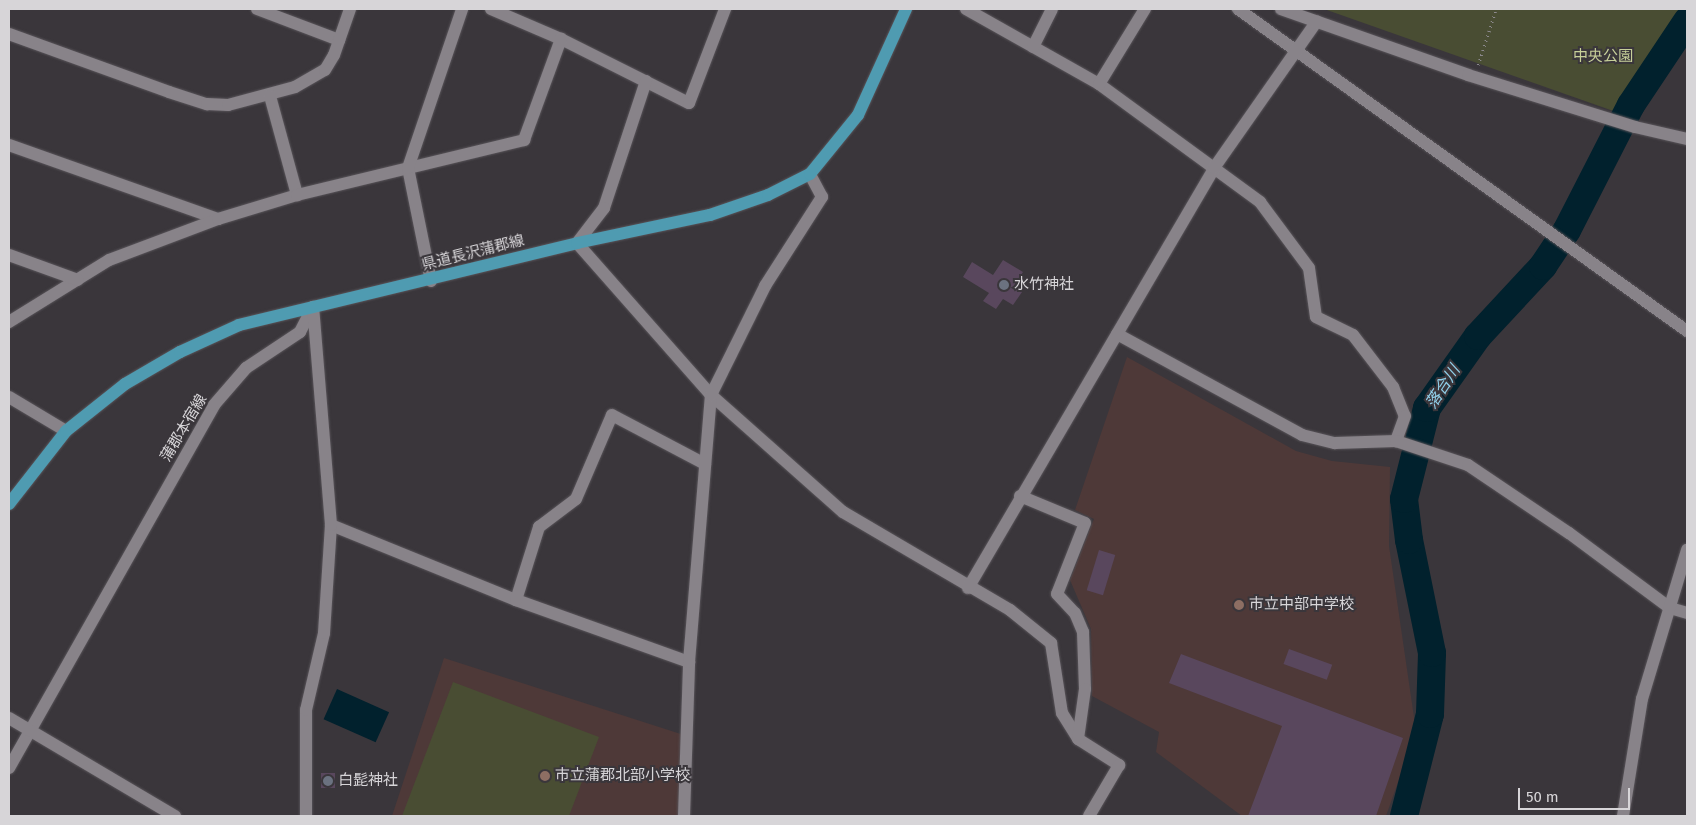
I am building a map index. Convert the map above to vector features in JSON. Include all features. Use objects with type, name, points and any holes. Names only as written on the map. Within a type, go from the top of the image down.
[{"type":"main road","name":"県道長沢蒲郡線","points":[[9,504],[66,431],[125,384],[180,352],[239,325],[430,281],[577,243],[710,215],[768,195],[810,174],[858,115],[906,9]]},
{"type":"street","points":[[257,9],[339,40]]},
{"type":"street","points":[[9,34],[207,104],[228,105],[270,96],[310,81],[325,70],[339,40],[350,9]]},
{"type":"street","points":[[430,281],[408,168],[462,9]]},
{"type":"street","points":[[491,9],[561,39],[689,103],[725,9]]},
{"type":"street","points":[[966,9],[1099,84],[1260,202],[1309,268],[1316,317],[1353,335],[1393,387],[1405,416],[1398,442]]},
{"type":"street","points":[[1033,47],[1052,9]]},
{"type":"street","points":[[1099,84],[1145,9]]},
{"type":"street","points":[[1238,9],[1553,237],[1687,331]]},
{"type":"street","points":[[1281,9],[1468,75],[1635,127],[1687,139]]},
{"type":"street","points":[[968,588],[1020,496],[1214,168],[1298,51],[1317,21]]},
{"type":"street","points":[[9,322],[109,260],[218,219],[297,195],[524,140],[561,39]]},
{"type":"street","points":[[646,81],[604,208],[577,243],[711,395],[843,512],[968,588],[1010,610],[1051,643],[1062,713],[1078,739],[1119,765],[1089,816]]},
{"type":"street","points":[[270,96],[297,195]]},
{"type":"street","points":[[9,145],[218,219]]},
{"type":"street","points":[[684,816],[688,662],[711,395],[765,286],[822,197],[810,174]]},
{"type":"street","points":[[9,255],[78,280]]},
{"type":"street","points":[[306,816],[306,710],[324,633],[331,525],[313,307]]},
{"type":"street","name":"蒲郡本宿線","points":[[28,729],[214,405],[246,368],[300,332],[313,307]]},
{"type":"street","points":[[1117,334],[1302,435],[1336,443],[1398,442],[1468,465],[1570,533],[1670,608],[1687,613]]},
{"type":"street","points":[[9,397],[66,431]]},
{"type":"street","points":[[516,600],[539,527],[576,499],[612,415],[705,464]]},
{"type":"street","points":[[1020,496],[1085,523],[1057,594],[1075,613],[1083,632],[1085,689],[1078,739]]},
{"type":"street","points":[[331,525],[516,600],[688,662]]},
{"type":"street","points":[[1623,816],[1642,699],[1687,550]]},
{"type":"street","points":[[9,718],[174,816]]},
{"type":"street","points":[[9,768],[28,729]]},
{"type":"path","points":[[1468,75],[1478,65],[1496,9]]},
{"type":"shaded area","name":"市立中部中学校","points":[[1127,357],[1296,451],[1332,461],[1390,467],[1389,546],[1416,731],[1386,816],[1242,816],[1156,752],[1159,732],[1092,696],[1091,629],[1070,580],[1094,519],[1075,510]]},
{"type":"shaded area","name":"市立蒲郡北部小学校","points":[[444,658],[687,736],[682,816],[392,816]]},
{"type":"green space","name":"中央公園","points":[[1324,9],[1687,9],[1687,22],[1652,75],[1619,113]]},
{"type":"green space","points":[[453,682],[599,737],[569,816],[402,816]]},
{"type":"water","points":[[337,689],[389,712],[376,742],[324,719]]},
{"type":"building","name":"水竹神社","points":[[1003,260],[1023,272],[1013,287],[1022,292],[1013,305],[1003,299],[996,309],[983,301],[989,293],[963,277],[972,262],[993,275]]},
{"type":"building","points":[[1099,550],[1115,555],[1103,595],[1087,590]]},
{"type":"building","points":[[1289,649],[1332,665],[1327,680],[1284,664]]},
{"type":"building","points":[[1181,654],[1403,738],[1376,816],[1248,816],[1282,726],[1169,683]]},
{"type":"building","name":"白髭神社","points":[[321,773],[335,773],[335,788],[321,788]]},
{"type":"waterway","name":"落合川","points":[[1404,816],[1430,714],[1432,653],[1409,540],[1404,499],[1427,408],[1478,336],[1543,266],[1567,230],[1631,105],[1687,21]]},
{"type":"place","name":"水竹神社","points":[[1004,285]]},
{"type":"place","name":"市立中部中学校","points":[[1239,605]]},
{"type":"place","name":"市立蒲郡北部小学校","points":[[545,776]]},
{"type":"place","name":"白髭神社","points":[[328,781]]}]
